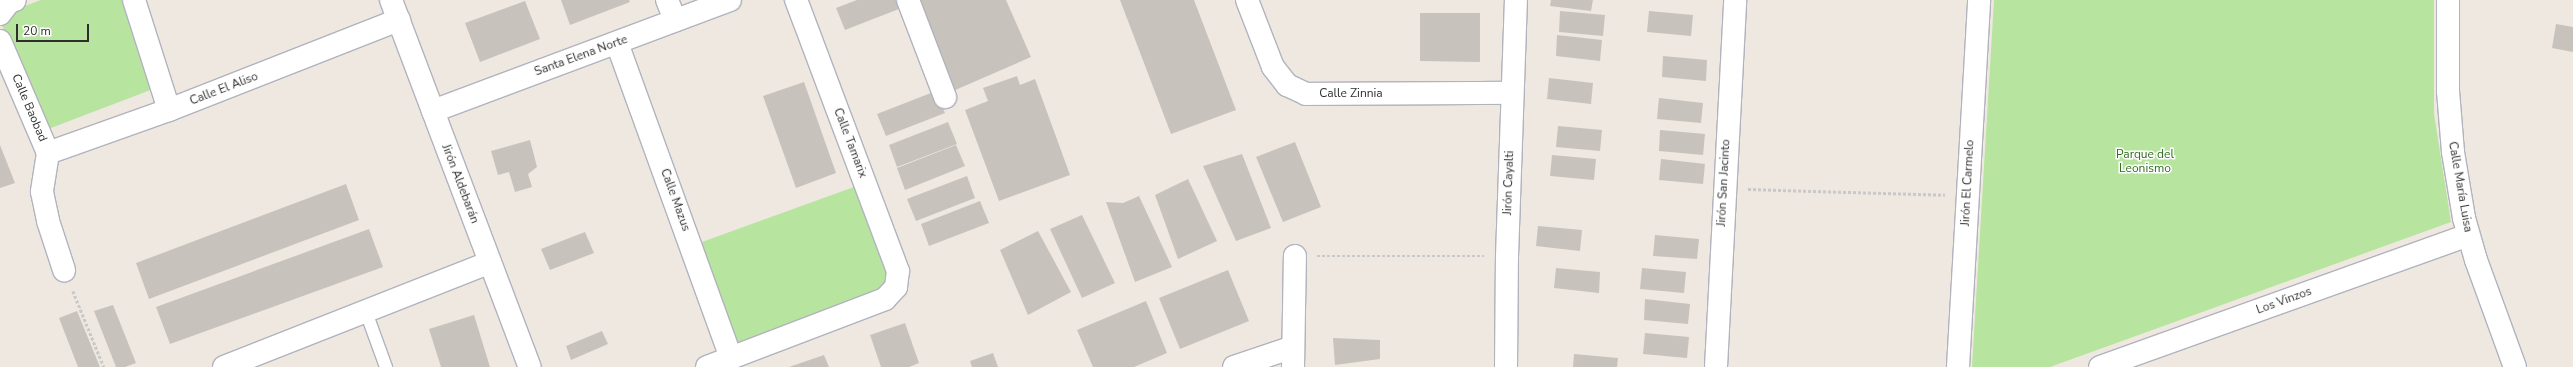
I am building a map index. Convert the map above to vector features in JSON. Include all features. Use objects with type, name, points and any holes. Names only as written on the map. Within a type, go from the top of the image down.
[{"type":"street","points":[[0,14],[9,2],[15,0]]},
{"type":"street","points":[[134,0],[170,110]]},
{"type":"street","name":"Jirón Aldebarán","points":[[391,0],[530,367]]},
{"type":"street","points":[[667,0],[675,20]]},
{"type":"street","name":"Santa Elena Norte","points":[[433,111],[730,0]]},
{"type":"street","name":"Calle Tamarix","points":[[731,358],[885,299],[896,287],[898,271],[796,0]]},
{"type":"street","points":[[908,0],[946,97]]},
{"type":"street","name":"Calle Zinnia","points":[[1247,0],[1273,67],[1286,85],[1306,94],[1511,94]]},
{"type":"street","name":"Jirón Cayalti","points":[[1506,367],[1506,256],[1511,94],[1516,0]]},
{"type":"street","name":"Jirón San Jacinto","points":[[1716,367],[1724,188],[1735,0]]},
{"type":"street","name":"Jirón El Carmelo","points":[[1958,367],[1979,0]]},
{"type":"street","name":"Calle María Luisa","points":[[2448,0],[2448,91],[2453,152],[2468,235],[2515,367]]},
{"type":"street","name":"Calle El Aliso","points":[[48,153],[170,110],[399,20]]},
{"type":"street","name":"Calle Baobad","points":[[0,41],[48,153],[42,192],[48,221],[64,270]]},
{"type":"street","name":"Calle Mazus","points":[[618,42],[731,358]]},
{"type":"street","name":"Los Vinzos","points":[[2100,367],[2468,235]]},
{"type":"street","points":[[1234,367],[1293,357],[1295,256]]},
{"type":"street","points":[[237,365],[490,262]]},
{"type":"street","points":[[707,367],[731,358]]},
{"type":"lane","points":[[366,312],[386,367]]},
{"type":"path","points":[[1724,188],[1967,196]]},
{"type":"path","points":[[1295,256],[1506,256]]},
{"type":"path","points":[[64,270],[104,367]]},
{"type":"green space","points":[[41,0],[128,0],[161,86],[43,131],[0,20],[0,15]]},
{"type":"green space","name":"Parque del Leonismo","points":[[1994,0],[2434,0],[2434,114],[2451,222],[2050,367],[1972,367]]},
{"type":"green space","points":[[865,183],[896,287],[731,358],[691,246]]},
{"type":"building","points":[[561,0],[629,0],[630,2],[570,25]]},
{"type":"building","points":[[857,0],[902,0],[904,7],[845,30],[836,8]]},
{"type":"building","points":[[913,0],[1006,0],[1031,57],[953,91]]},
{"type":"building","points":[[1120,0],[1194,0],[1236,110],[1171,134]]},
{"type":"building","points":[[1551,0],[1593,0],[1591,11],[1550,6]]},
{"type":"building","points":[[525,1],[540,39],[480,62],[465,23]]},
{"type":"building","points":[[1560,11],[1605,15],[1603,36],[1559,32]]},
{"type":"building","points":[[1649,11],[1693,15],[1691,36],[1647,32]]},
{"type":"building","points":[[1420,13],[1480,13],[1480,62],[1420,61]]},
{"type":"building","points":[[2556,24],[2573,27],[2573,52],[2552,48]]},
{"type":"building","points":[[1557,35],[1602,40],[1600,61],[1556,56]]},
{"type":"building","points":[[1663,56],[1707,60],[1706,81],[1662,77]]},
{"type":"building","points":[[1017,76],[1020,85],[1035,79],[1070,175],[999,201],[965,110],[988,101],[983,88]]},
{"type":"building","points":[[1549,78],[1593,83],[1591,104],[1547,99]]},
{"type":"building","points":[[804,82],[836,173],[796,188],[763,96]]},
{"type":"building","points":[[936,91],[945,113],[886,136],[877,114]]},
{"type":"building","points":[[1659,98],[1703,103],[1701,123],[1657,119]]},
{"type":"building","points":[[948,122],[957,144],[897,167],[889,145]]},
{"type":"building","points":[[1558,126],[1602,130],[1600,151],[1556,147]]},
{"type":"building","points":[[1660,130],[1705,134],[1703,155],[1659,151]]},
{"type":"building","points":[[530,140],[537,167],[528,174],[532,187],[515,192],[509,172],[498,175],[491,151]]},
{"type":"building","points":[[1295,142],[1321,207],[1283,222],[1256,157]]},
{"type":"building","points":[[0,145],[15,183],[0,188]]},
{"type":"building","points":[[956,145],[965,166],[905,190],[897,168]]},
{"type":"building","points":[[1242,154],[1271,228],[1236,241],[1203,166]]},
{"type":"building","points":[[1552,155],[1596,159],[1594,180],[1550,176]]},
{"type":"building","points":[[1661,159],[1705,164],[1703,184],[1659,180]]},
{"type":"building","points":[[967,176],[975,198],[916,221],[907,199]]},
{"type":"building","points":[[1188,179],[1217,241],[1178,259],[1155,195]]},
{"type":"building","points":[[346,184],[359,220],[149,299],[136,263]]},
{"type":"building","points":[[1139,196],[1172,267],[1135,282],[1106,202],[1123,203]]},
{"type":"building","points":[[980,201],[989,223],[929,246],[921,224]]},
{"type":"building","points":[[1082,215],[1115,283],[1082,298],[1050,229]]},
{"type":"building","points":[[1538,226],[1582,230],[1580,251],[1536,246]]},
{"type":"building","points":[[369,229],[383,267],[170,344],[156,307]]},
{"type":"building","points":[[1038,231],[1071,292],[1028,315],[1000,250]]},
{"type":"building","points":[[585,232],[594,253],[550,270],[541,249]]},
{"type":"building","points":[[1655,235],[1699,239],[1697,259],[1653,256]]},
{"type":"building","points":[[1556,268],[1600,272],[1599,293],[1554,288]]},
{"type":"building","points":[[1642,268],[1686,272],[1684,293],[1640,289]]},
{"type":"building","points":[[1228,270],[1249,321],[1180,349],[1159,298]]},
{"type":"building","points":[[1645,299],[1690,304],[1688,324],[1644,320]]},
{"type":"building","points":[[1146,301],[1167,353],[1134,367],[1093,367],[1077,330]]},
{"type":"building","points":[[113,305],[136,363],[125,367],[116,367],[94,311]]},
{"type":"building","points":[[77,311],[100,367],[78,367],[59,318]]},
{"type":"building","points":[[474,315],[490,367],[441,367],[429,329]]},
{"type":"building","points":[[905,323],[919,363],[909,367],[881,367],[870,335]]},
{"type":"building","points":[[602,331],[608,344],[571,360],[566,346]]},
{"type":"building","points":[[1645,333],[1689,337],[1687,358],[1643,354]]},
{"type":"building","points":[[1333,338],[1380,340],[1380,359],[1335,365]]},
{"type":"building","points":[[993,353],[998,367],[972,367],[970,361]]},
{"type":"building","points":[[1574,354],[1618,358],[1617,367],[1573,367]]},
{"type":"building","points":[[824,355],[829,367],[789,367]]}]
